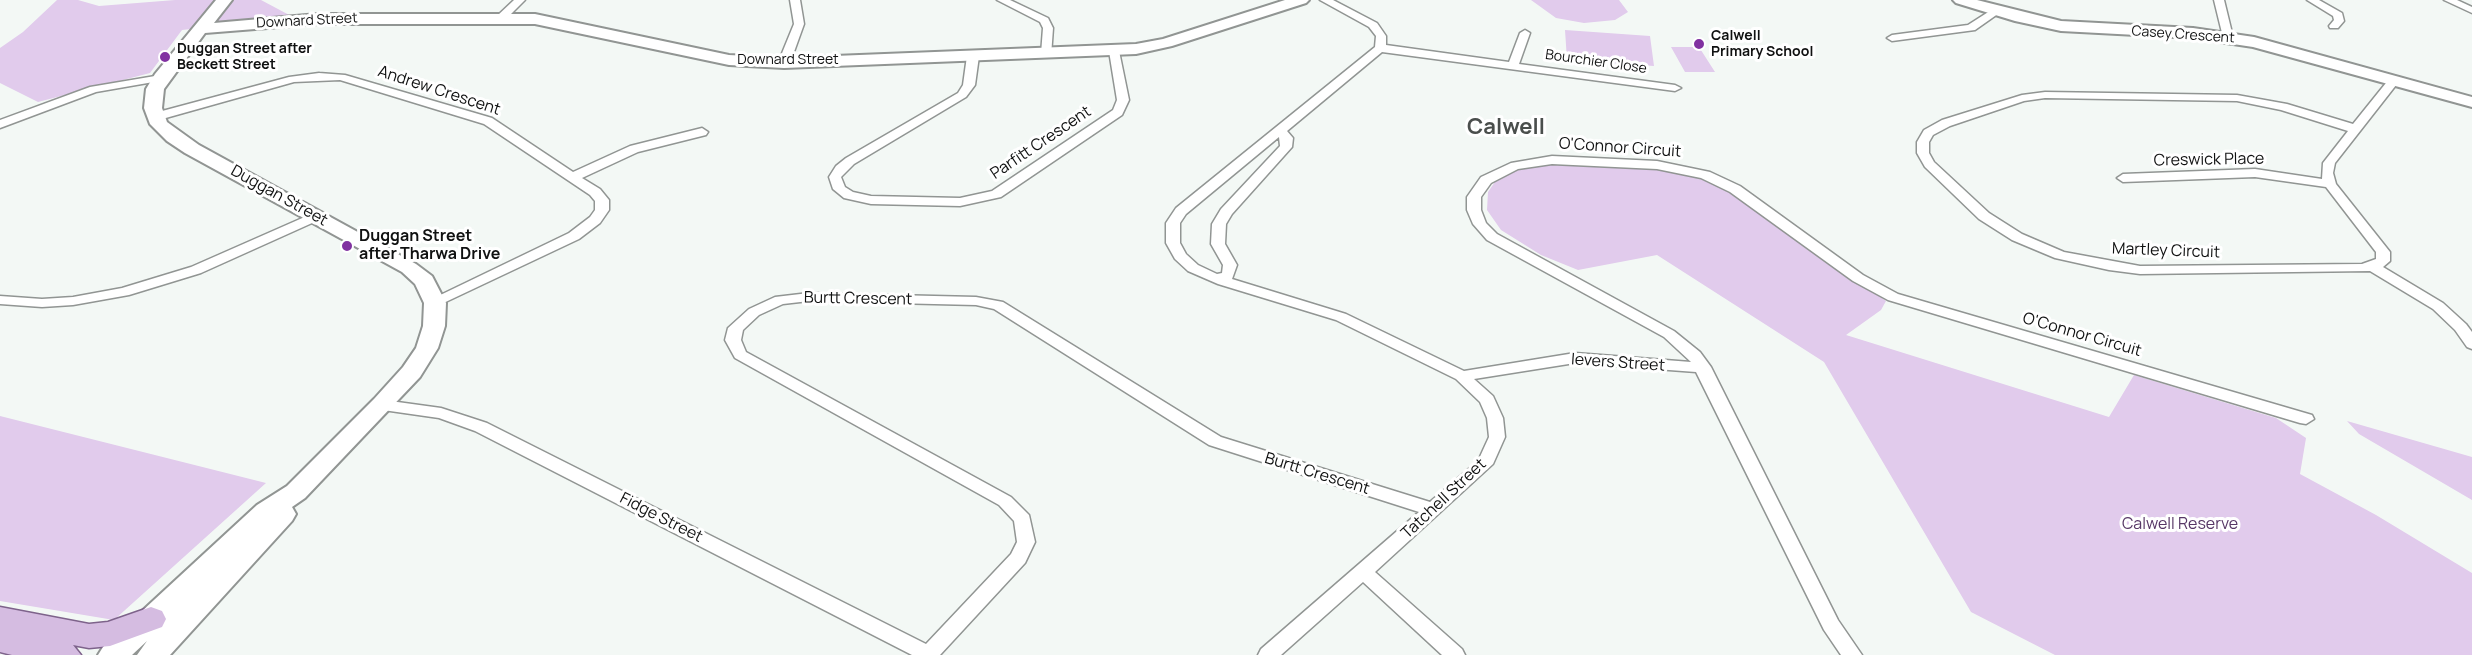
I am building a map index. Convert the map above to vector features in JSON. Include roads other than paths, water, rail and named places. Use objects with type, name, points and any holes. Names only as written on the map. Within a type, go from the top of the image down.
[{"type":"main road","points":[[0,619],[89,636],[110,634],[151,620]]},
{"type":"main road","points":[[0,640],[65,655]]},
{"type":"street","points":[[155,117],[153,99],[161,78],[224,0]]},
{"type":"street","points":[[501,18],[520,0]]},
{"type":"street","points":[[784,63],[799,24],[795,0]]},
{"type":"street","points":[[1002,0],[1044,20],[1048,28],[1047,54]]},
{"type":"street","name":"Downard Street","points":[[200,29],[318,19],[501,18],[553,21],[729,60],[784,63],[1114,51],[1166,43],[1301,0]]},
{"type":"street","points":[[1325,0],[1373,25],[1381,36],[1380,48]]},
{"type":"street","name":"Casey Crescent","points":[[1961,0],[1997,11],[2075,27],[2228,37],[2268,45],[2472,102]]},
{"type":"street","points":[[2218,0],[2228,37]]},
{"type":"street","points":[[2312,0],[2338,15],[2339,21],[2334,27]]},
{"type":"street","points":[[2449,0],[2470,10]]},
{"type":"street","points":[[1892,38],[1971,28],[1997,11]]},
{"type":"street","points":[[1514,66],[1525,33]]},
{"type":"street","name":"Bourchier Close","points":[[1380,48],[1675,88]]},
{"type":"street","name":"Tatchell Street","points":[[1268,655],[1485,465],[1497,437],[1496,418],[1487,400],[1462,376],[1341,317],[1223,281],[1194,268],[1180,256],[1173,243],[1173,223],[1188,205],[1380,48]]},
{"type":"street","name":"Parfitt Crescent","points":[[974,56],[969,85],[962,95],[850,161],[840,169],[835,177],[839,189],[849,195],[871,200],[960,202],[996,194],[1118,112],[1123,100],[1114,51]]},
{"type":"street","name":"Andrew Crescent","points":[[155,117],[293,80],[319,76],[341,77],[488,121],[573,177],[602,200],[602,210],[590,226],[435,303]]},
{"type":"street","points":[[0,124],[94,90],[161,78]]},
{"type":"street","points":[[2373,267],[2383,261],[2383,252],[2330,184],[2327,173],[2329,163],[2394,80]]},
{"type":"street","name":"Martley Circuit","points":[[2356,129],[2283,107],[2237,98],[2045,96],[2022,98],[1946,123],[1928,133],[1923,142],[1923,153],[1929,164],[1984,216],[2017,237],[2060,255],[2100,265],[2140,270],[2373,267]]},
{"type":"street","name":"Duggan Street","points":[[155,117],[173,137],[409,268],[424,281],[435,303]]},
{"type":"street","points":[[1223,281],[1229,273],[1230,265],[1218,244],[1219,224],[1226,212],[1286,147],[1287,138],[1280,131]]},
{"type":"street","points":[[573,177],[634,149],[702,132]]},
{"type":"street","name":"O'Connor Circuit","points":[[1852,655],[1831,624],[1703,367],[1687,348],[1669,334],[1492,237],[1480,224],[1474,210],[1474,197],[1480,185],[1509,167],[1552,160],[1657,165],[1705,175],[1735,189],[1858,278],[1893,297],[2306,419]]},
{"type":"street","name":"Creswick Place","points":[[2123,178],[2255,173],[2330,184]]},
{"type":"street","points":[[0,300],[42,303],[81,300],[124,292],[196,270],[316,216]]},
{"type":"street","points":[[2373,267],[2408,285],[2438,306],[2461,327],[2472,344]]},
{"type":"street","name":"Burtt Crescent","points":[[929,655],[1019,558],[1026,542],[1023,519],[1005,501],[740,356],[733,340],[736,328],[754,312],[780,300],[809,297],[976,302],[998,305],[1215,441],[1434,510]]},
{"type":"street","points":[[113,655],[266,512],[296,492],[383,405],[412,372],[427,348],[434,327],[435,303]]},
{"type":"street","name":"Ievers Street","points":[[1462,376],[1575,358],[1671,367],[1703,367]]},
{"type":"street","name":"Fidge Street","points":[[383,405],[441,414],[481,427],[929,655]]},
{"type":"street","points":[[152,655],[279,519],[296,492]]},
{"type":"street","points":[[1363,572],[1455,655]]},
{"type":"place","name":"Calwell Primary School","points":[[1699,44]]},
{"type":"place","name":"Duggan Street after Beckett Street","points":[[165,57]]},
{"type":"place","name":"Duggan Street after Tharwa Drive","points":[[347,246]]},
{"type":"district","name":"Calwell","points":[[1506,128]]},
{"type":"park label","name":"Calwell Reserve","points":[[2180,525]]}]
